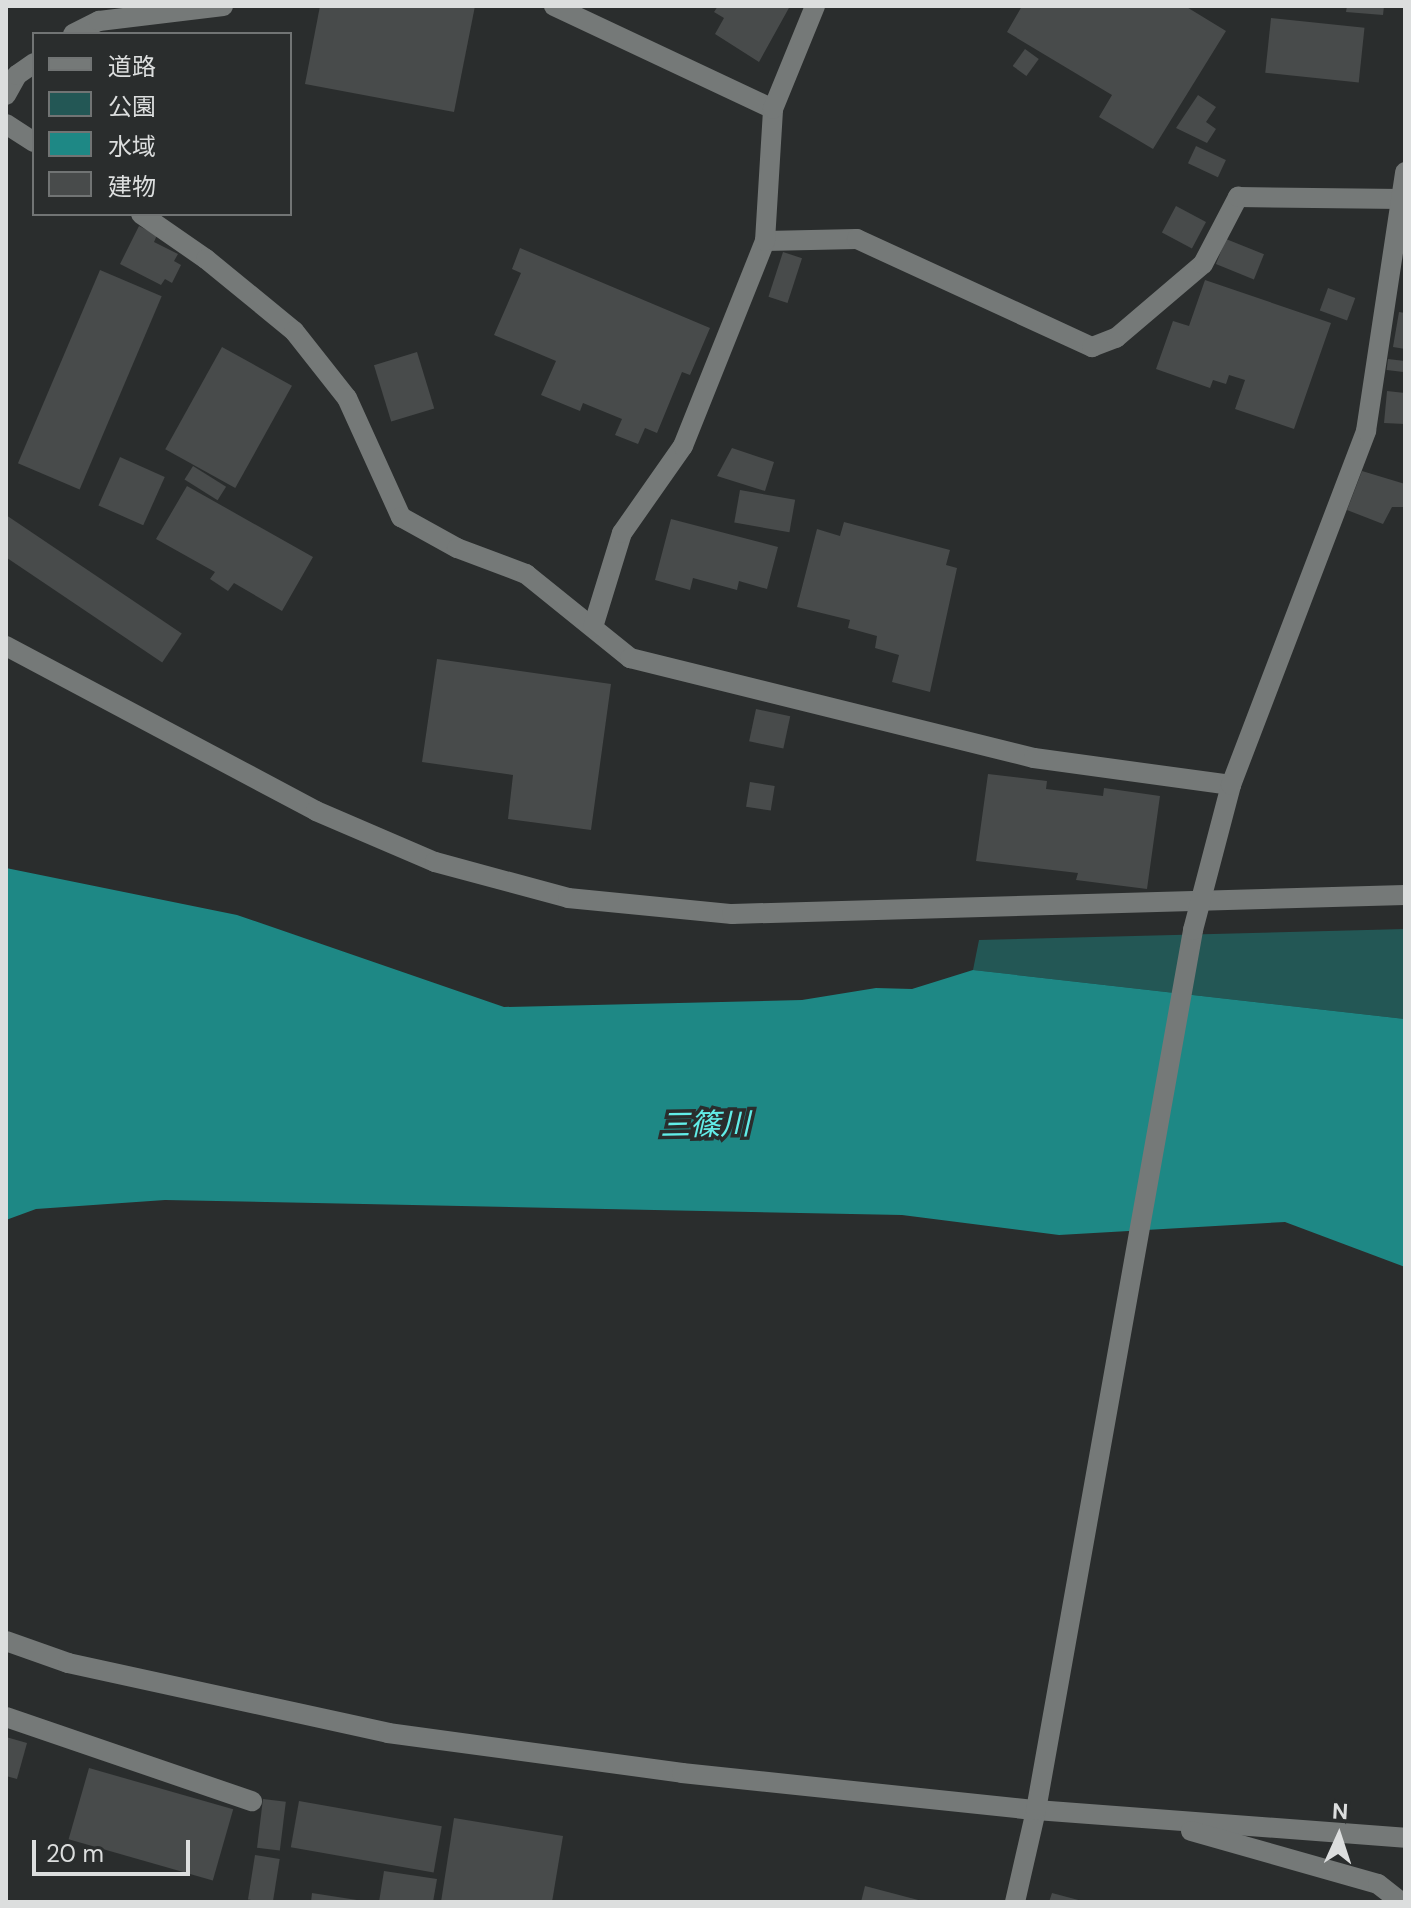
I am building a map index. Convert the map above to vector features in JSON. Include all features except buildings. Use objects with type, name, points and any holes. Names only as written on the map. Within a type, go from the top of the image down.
[{"type":"street","points":[[77,32],[99,21],[223,6]]},
{"type":"street","points":[[554,6],[773,109]]},
{"type":"street","points":[[593,627],[622,533],[683,446],[765,241],[773,109],[815,6]]},
{"type":"street","points":[[6,95],[17,75],[32,64]]},
{"type":"street","points":[[6,124],[32,141]]},
{"type":"street","points":[[1015,1902],[1036,1810],[1039,1775],[1193,930],[1231,785],[1366,431],[1405,172]]},
{"type":"street","points":[[765,241],[857,239],[1092,347],[1116,338],[1203,264],[1238,197],[1401,199]]},
{"type":"street","points":[[144,216],[206,259],[294,331],[347,398],[401,517],[457,548],[526,574],[630,658],[1034,758],[1231,785]]},
{"type":"street","points":[[6,646],[316,811],[435,862],[568,898],[732,914],[1405,895]]},
{"type":"street","points":[[6,1641],[68,1663],[388,1733],[682,1773],[1036,1810],[1405,1838]]},
{"type":"street","points":[[6,1717],[252,1801]]},
{"type":"street","points":[[1147,1819],[1378,1884],[1401,1902]]},
{"type":"green space","points":[[1405,929],[1405,1019],[973,970],[979,940]]},
{"type":"water","name":"三篠川","points":[[6,868],[237,915],[504,1007],[802,1000],[876,988],[912,989],[973,970],[1405,1019],[1405,1267],[1285,1222],[1059,1235],[902,1215],[165,1200],[36,1209],[6,1220]]}]
